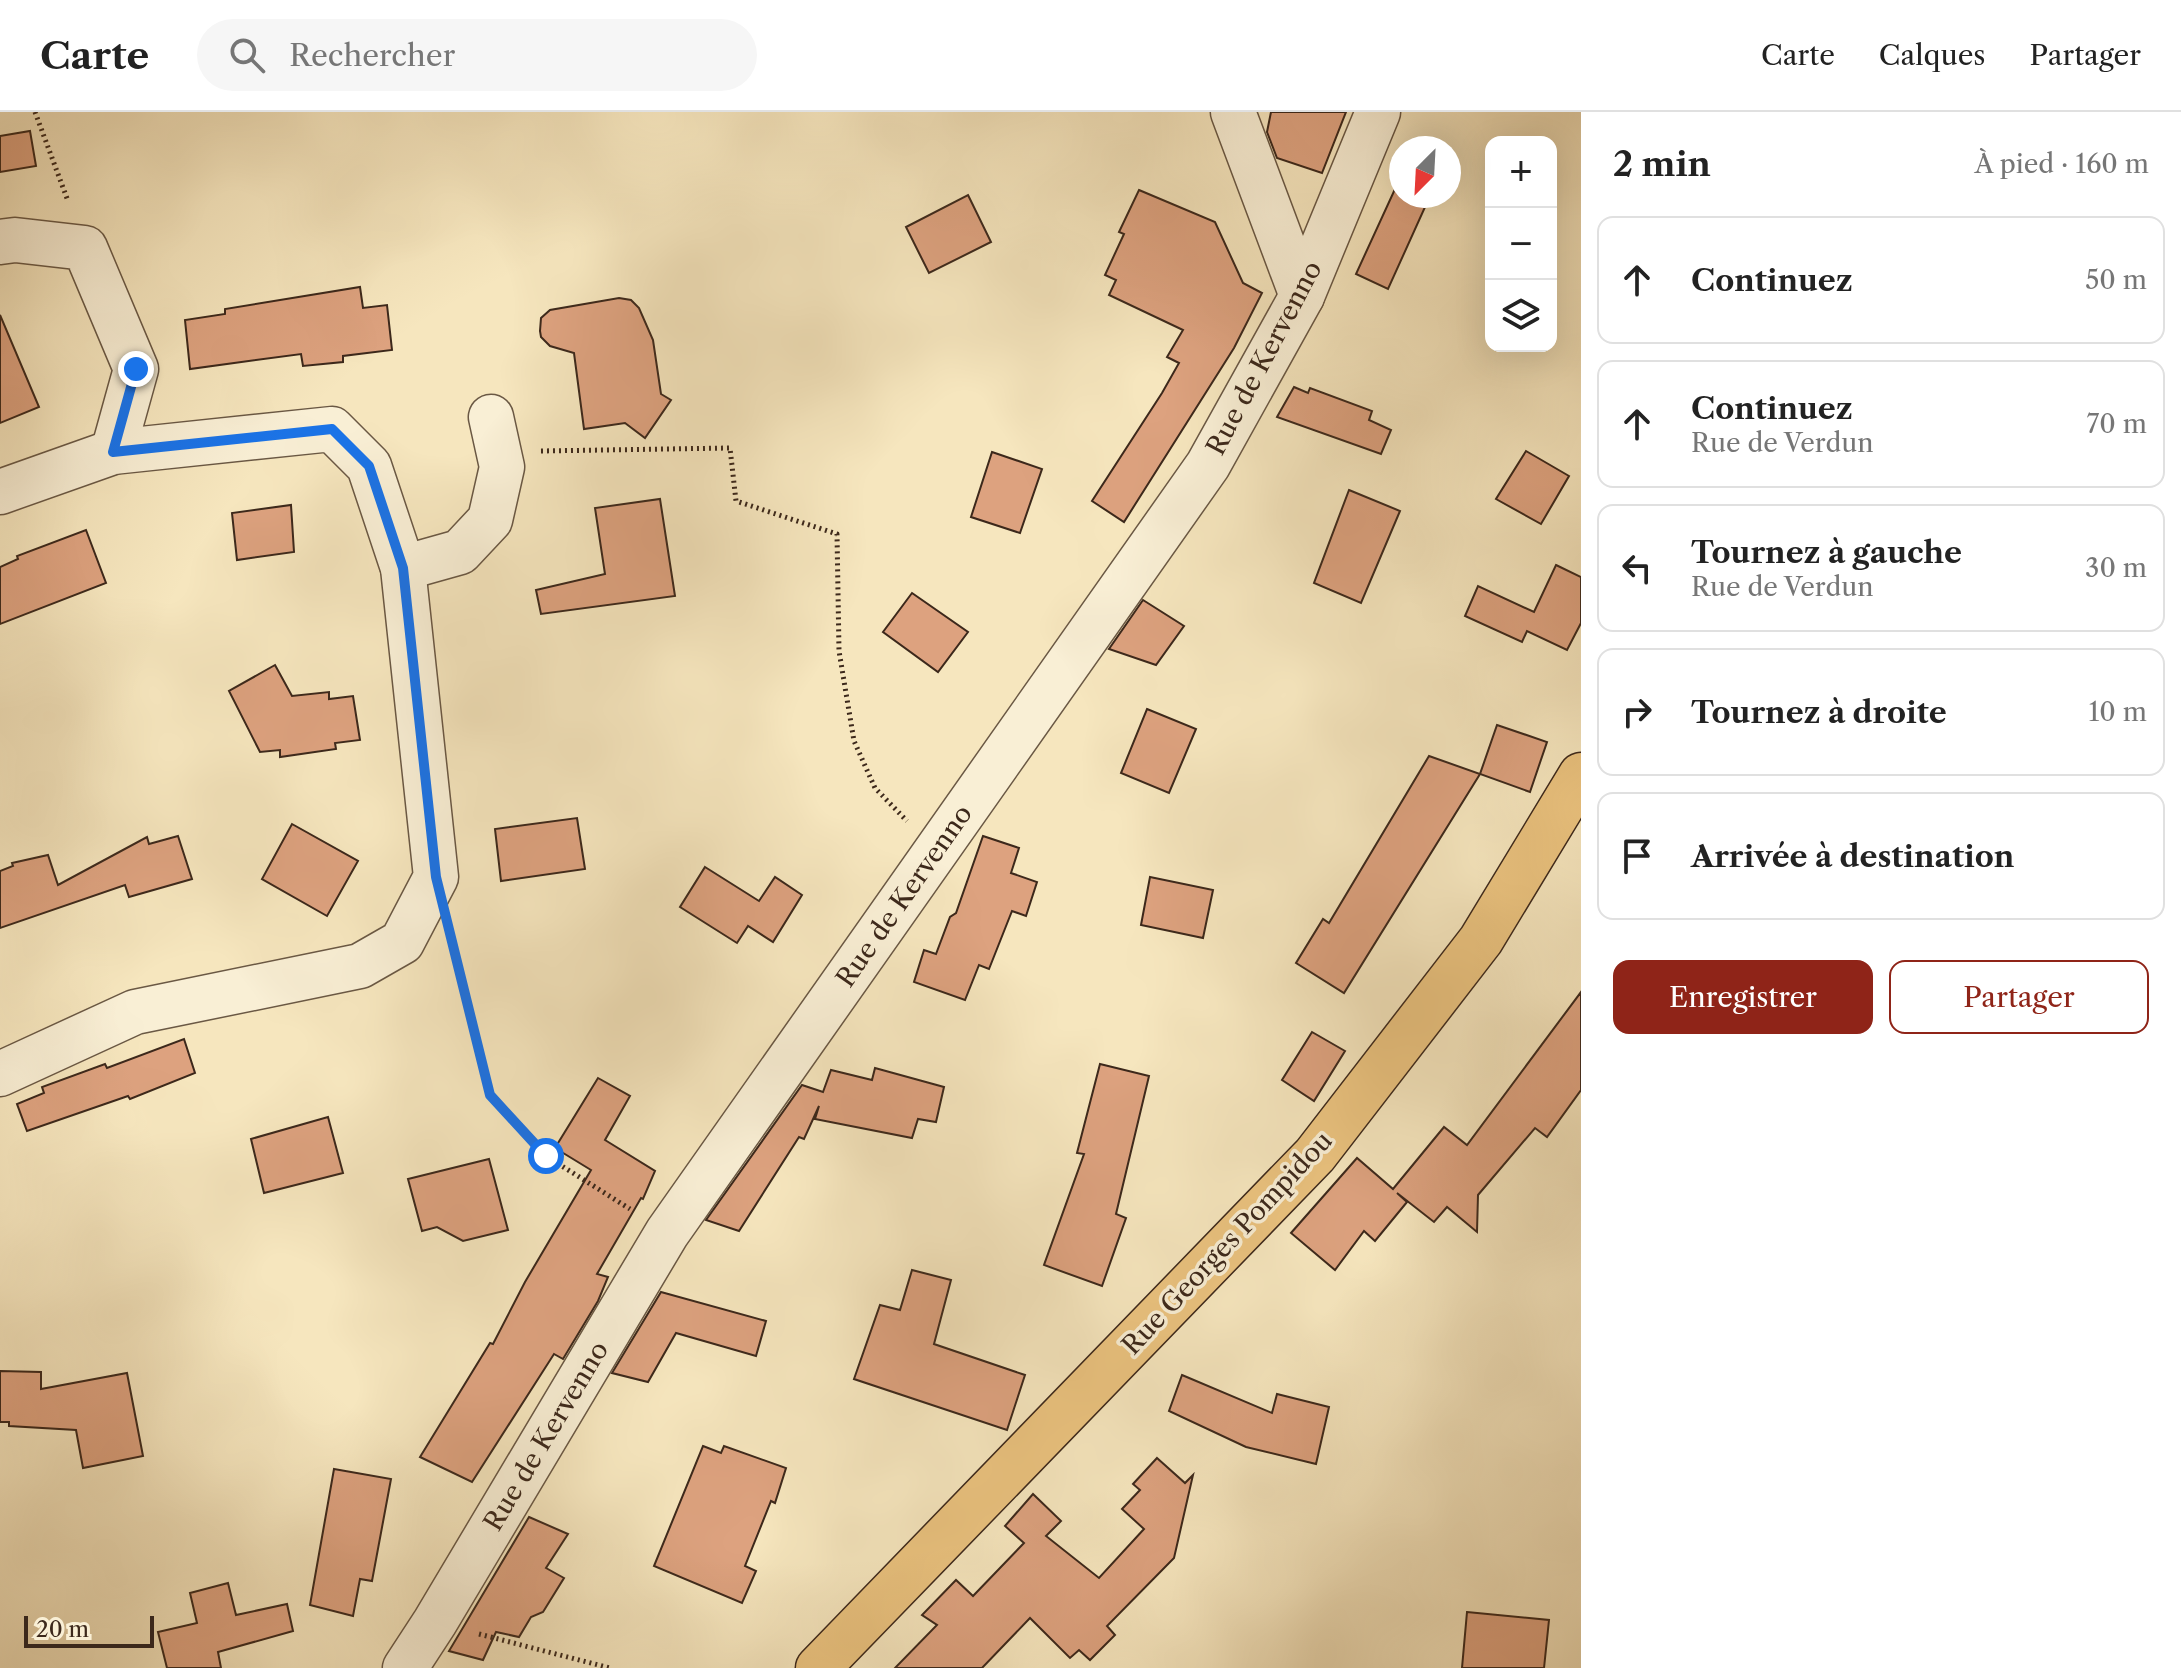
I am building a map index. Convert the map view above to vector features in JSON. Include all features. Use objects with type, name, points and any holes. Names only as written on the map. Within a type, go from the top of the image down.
[{"type":"main road","name":"Rue Georges Pompidou","points":[[818,1668],[1315,1155],[1481,940],[1581,775]]},
{"type":"street","points":[[1233,112],[1302,296]]},
{"type":"street","name":"Rue de Kervenno","points":[[405,1668],[667,1233],[1208,465],[1302,296],[1378,112]]},
{"type":"street","points":[[0,242],[15,240],[85,248],[136,369],[113,452]]},
{"type":"street","points":[[0,492],[113,452],[332,429],[369,466],[403,568],[436,877],[402,942],[360,966],[135,1012],[0,1074]]},
{"type":"street","points":[[403,568],[460,552],[490,520],[502,467],[494,434]]},
{"type":"path","points":[[35,112],[85,248]]},
{"type":"path","points":[[494,434],[730,448],[736,501],[837,534],[839,651],[854,741],[875,788],[937,849]]},
{"type":"path","points":[[436,877],[490,1095],[546,1156],[667,1233]]},
{"type":"path","points":[[435,1622],[610,1668]]},
{"type":"building","points":[[1271,112],[1346,112],[1322,173],[1277,158],[1267,132]]},
{"type":"building","points":[[30,131],[36,166],[0,172],[0,136]]},
{"type":"building","points":[[1139,190],[1215,222],[1243,283],[1262,293],[1234,348],[1124,522],[1092,501],[1179,363],[1167,357],[1183,330],[1109,295],[1116,280],[1105,275],[1124,234],[1119,232]]},
{"type":"building","points":[[968,195],[991,242],[929,273],[906,227]]},
{"type":"building","points":[[1389,202],[1389,208],[1425,208],[1388,289],[1356,274]]},
{"type":"building","points":[[360,287],[363,308],[387,305],[392,350],[343,356],[343,362],[303,366],[301,354],[190,369],[185,320],[225,314],[225,309]]},
{"type":"building","points":[[619,298],[631,300],[639,308],[653,340],[661,394],[671,400],[645,438],[625,423],[584,429],[574,353],[550,346],[541,337],[541,318],[550,310]]},
{"type":"building","points":[[0,315],[39,407],[0,423]]},
{"type":"building","points":[[1294,387],[1308,393],[1310,388],[1372,411],[1369,420],[1391,430],[1381,454],[1277,417]]},
{"type":"building","points":[[1526,451],[1569,476],[1541,524],[1496,499]]},
{"type":"building","points":[[992,452],[1042,469],[1020,533],[971,517]]},
{"type":"building","points":[[1349,490],[1400,511],[1361,603],[1314,583]]},
{"type":"building","points":[[660,499],[675,596],[541,614],[536,590],[605,574],[595,508]]},
{"type":"building","points":[[291,505],[294,552],[237,560],[232,513]]},
{"type":"building","points":[[86,530],[106,583],[0,624],[0,567],[18,559],[17,556]]},
{"type":"building","points":[[1556,565],[1581,577],[1581,623],[1567,650],[1527,631],[1522,642],[1465,616],[1478,586],[1534,612]]},
{"type":"building","points":[[912,593],[968,632],[938,672],[883,632]]},
{"type":"building","points":[[1143,600],[1184,626],[1156,665],[1109,649]]},
{"type":"building","points":[[275,665],[292,696],[329,692],[329,699],[353,696],[360,740],[335,743],[336,749],[280,757],[280,750],[260,752],[229,691]]},
{"type":"building","points":[[1147,709],[1196,729],[1169,793],[1121,773]]},
{"type":"building","points":[[1497,725],[1547,742],[1530,792],[1480,774]]},
{"type":"building","points":[[1429,756],[1480,774],[1344,993],[1296,963],[1323,919],[1329,923]]},
{"type":"building","points":[[577,818],[585,869],[501,881],[495,829]]},
{"type":"building","points":[[292,824],[358,861],[327,916],[262,879]]},
{"type":"building","points":[[178,836],[192,879],[129,897],[125,885],[0,928],[0,871],[13,866],[12,863],[48,855],[58,885],[147,837],[149,844]]},
{"type":"building","points":[[983,836],[1019,848],[1011,873],[1037,882],[1026,916],[1012,911],[989,969],[979,965],[965,1000],[914,982],[924,950],[936,954],[950,917],[956,913]]},
{"type":"building","points":[[705,867],[759,901],[775,877],[802,895],[773,942],[748,926],[737,943],[680,907]]},
{"type":"building","points":[[1150,877],[1213,890],[1203,938],[1141,925]]},
{"type":"building","points":[[1581,992],[1581,1090],[1547,1137],[1535,1128],[1478,1195],[1477,1232],[1447,1207],[1434,1222],[1397,1193],[1407,1202],[1375,1241],[1364,1231],[1335,1270],[1291,1233],[1357,1158],[1393,1189],[1444,1127],[1467,1145]]},
{"type":"building","points":[[1312,1032],[1345,1051],[1314,1101],[1282,1080]]},
{"type":"building","points":[[184,1039],[195,1073],[130,1099],[128,1096],[27,1131],[17,1104],[44,1093],[42,1087],[105,1064],[107,1068]]},
{"type":"building","points":[[1100,1064],[1149,1076],[1116,1214],[1126,1218],[1102,1286],[1044,1265],[1084,1154],[1077,1153]]},
{"type":"building","points":[[875,1068],[944,1087],[936,1122],[918,1119],[912,1138],[815,1119],[819,1106],[804,1139],[799,1137],[739,1231],[706,1220],[802,1085],[823,1092],[831,1070],[872,1080]]},
{"type":"building","points":[[598,1078],[630,1096],[605,1140],[655,1171],[643,1199],[597,1274],[608,1277],[598,1301],[563,1359],[554,1354],[472,1482],[420,1457],[490,1343],[493,1344],[525,1282],[591,1170],[555,1148]]},
{"type":"building","points":[[328,1117],[343,1173],[264,1193],[251,1139]]},
{"type":"building","points":[[489,1159],[508,1230],[463,1241],[437,1227],[422,1231],[408,1179]]},
{"type":"building","points":[[912,1270],[951,1280],[934,1344],[1025,1375],[1007,1430],[854,1379],[880,1305],[900,1310]]},
{"type":"building","points":[[661,1292],[766,1321],[756,1356],[676,1333],[648,1382],[612,1373]]},
{"type":"building","points":[[0,1371],[41,1372],[41,1389],[127,1373],[143,1456],[83,1468],[76,1430],[9,1426],[9,1422],[0,1422]]},
{"type":"building","points":[[1182,1375],[1272,1413],[1277,1394],[1329,1407],[1316,1464],[1246,1447],[1169,1411]]},
{"type":"building","points":[[703,1446],[721,1453],[724,1446],[786,1468],[775,1503],[771,1501],[745,1566],[756,1571],[742,1603],[654,1566]]},
{"type":"building","points":[[1157,1458],[1185,1483],[1193,1475],[1174,1558],[1107,1626],[1115,1635],[1090,1660],[1079,1650],[1070,1658],[1030,1618],[982,1668],[895,1668],[937,1625],[922,1615],[956,1580],[973,1596],[1024,1543],[1005,1526],[1033,1494],[1061,1521],[1046,1536],[1099,1578],[1144,1529],[1122,1509],[1140,1490],[1133,1484]]},
{"type":"building","points":[[334,1469],[391,1479],[372,1581],[360,1579],[353,1616],[310,1605]]},
{"type":"building","points":[[529,1517],[568,1534],[546,1568],[564,1578],[543,1612],[531,1617],[519,1637],[496,1632],[483,1660],[449,1651]]},
{"type":"building","points":[[228,1583],[236,1615],[287,1604],[293,1631],[218,1652],[221,1668],[167,1668],[158,1632],[197,1623],[190,1593]]},
{"type":"building","points":[[1467,1612],[1549,1620],[1544,1668],[1462,1668]]},
{"type":"route","points":[[136,369],[113,452],[332,429],[369,466],[403,568],[436,877],[490,1095],[546,1156]]}]
